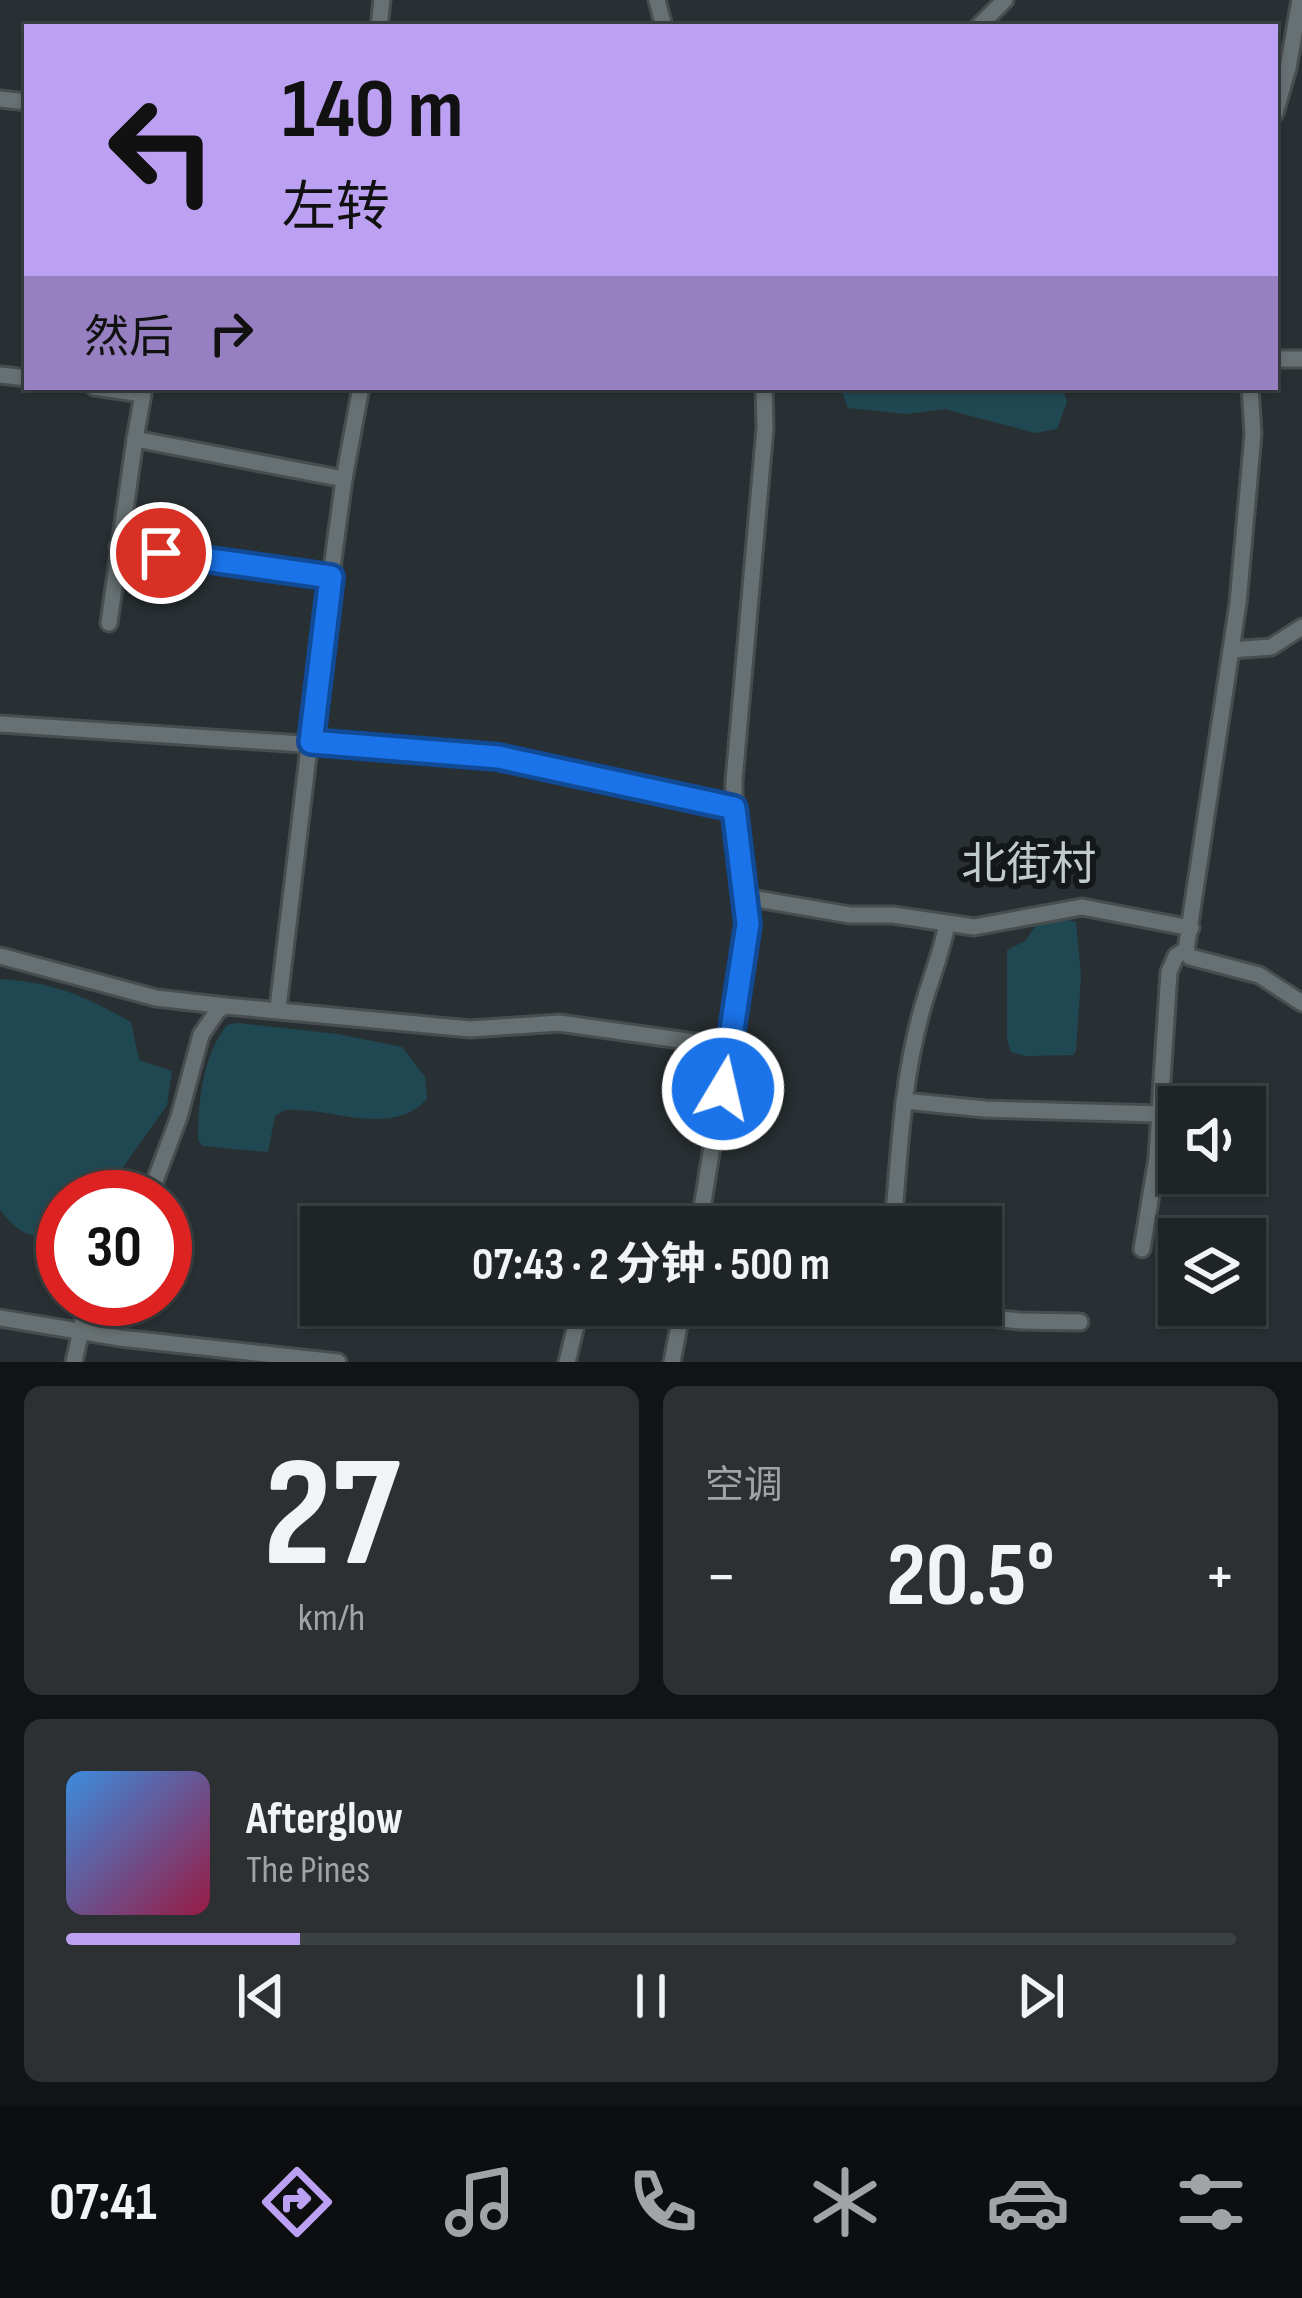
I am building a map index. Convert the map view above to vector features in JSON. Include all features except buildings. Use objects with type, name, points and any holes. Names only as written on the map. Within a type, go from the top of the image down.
[{"type":"street","points":[[981,24],[1005,0]]},
{"type":"street","points":[[1278,103],[1300,0]]},
{"type":"street","points":[[109,623],[143,394],[115,390]]},
{"type":"street","points":[[278,1009],[344,479],[360,390]]},
{"type":"street","points":[[703,1206],[746,942],[734,808],[765,428],[764,390]]},
{"type":"street","points":[[1250,390],[1253,434],[1231,650],[1186,950],[1190,957],[1259,975],[1302,1003]]},
{"type":"street","points":[[135,440],[344,479]]},
{"type":"street","points":[[118,547],[331,577]]},
{"type":"street","points":[[1231,650],[1271,647],[1302,627]]},
{"type":"street","points":[[0,724],[498,757],[734,808]]},
{"type":"street","points":[[745,897],[850,915],[893,915],[974,927],[1082,907],[1191,928]]},
{"type":"street","points":[[895,1206],[904,1101],[921,1012],[947,923]]},
{"type":"street","points":[[1162,1086],[1169,972],[1176,956],[1186,950]]},
{"type":"street","points":[[0,956],[156,998],[470,1030],[559,1023],[730,1047]]},
{"type":"street","points":[[159,1170],[201,1035],[226,1006]]},
{"type":"street","points":[[904,1101],[1158,1114]]},
{"type":"street","points":[[1142,1249],[1158,1129]]},
{"type":"street","points":[[0,1318],[338,1362]]},
{"type":"street","points":[[1002,1320],[1080,1322]]},
{"type":"street","points":[[74,1362],[82,1326]]},
{"type":"street","points":[[567,1362],[576,1326]]},
{"type":"street","points":[[672,1362],[679,1326]]},
{"type":"water","points":[[841,390],[1063,390],[1067,402],[1057,429],[1035,433],[945,409],[907,414],[848,408]]},
{"type":"water","points":[[1060,918],[1076,922],[1081,976],[1076,1050],[1074,1055],[1011,1052],[1007,950],[1025,941],[1038,922]]},
{"type":"water","points":[[0,979],[53,987],[131,1022],[139,1060],[172,1071],[167,1105],[121,1170],[36,1170],[36,1235],[13,1224],[0,1209]]},
{"type":"water","points":[[227,1025],[402,1047],[425,1077],[427,1099],[412,1111],[378,1119],[285,1110],[275,1116],[268,1152],[203,1146],[198,1125],[207,1064]]},
{"type":"district","name":"北街村","points":[[1029,865]]},
{"type":"route","points":[[161,553],[331,577],[311,742],[498,757],[734,808],[748,924],[723,1089]]}]
